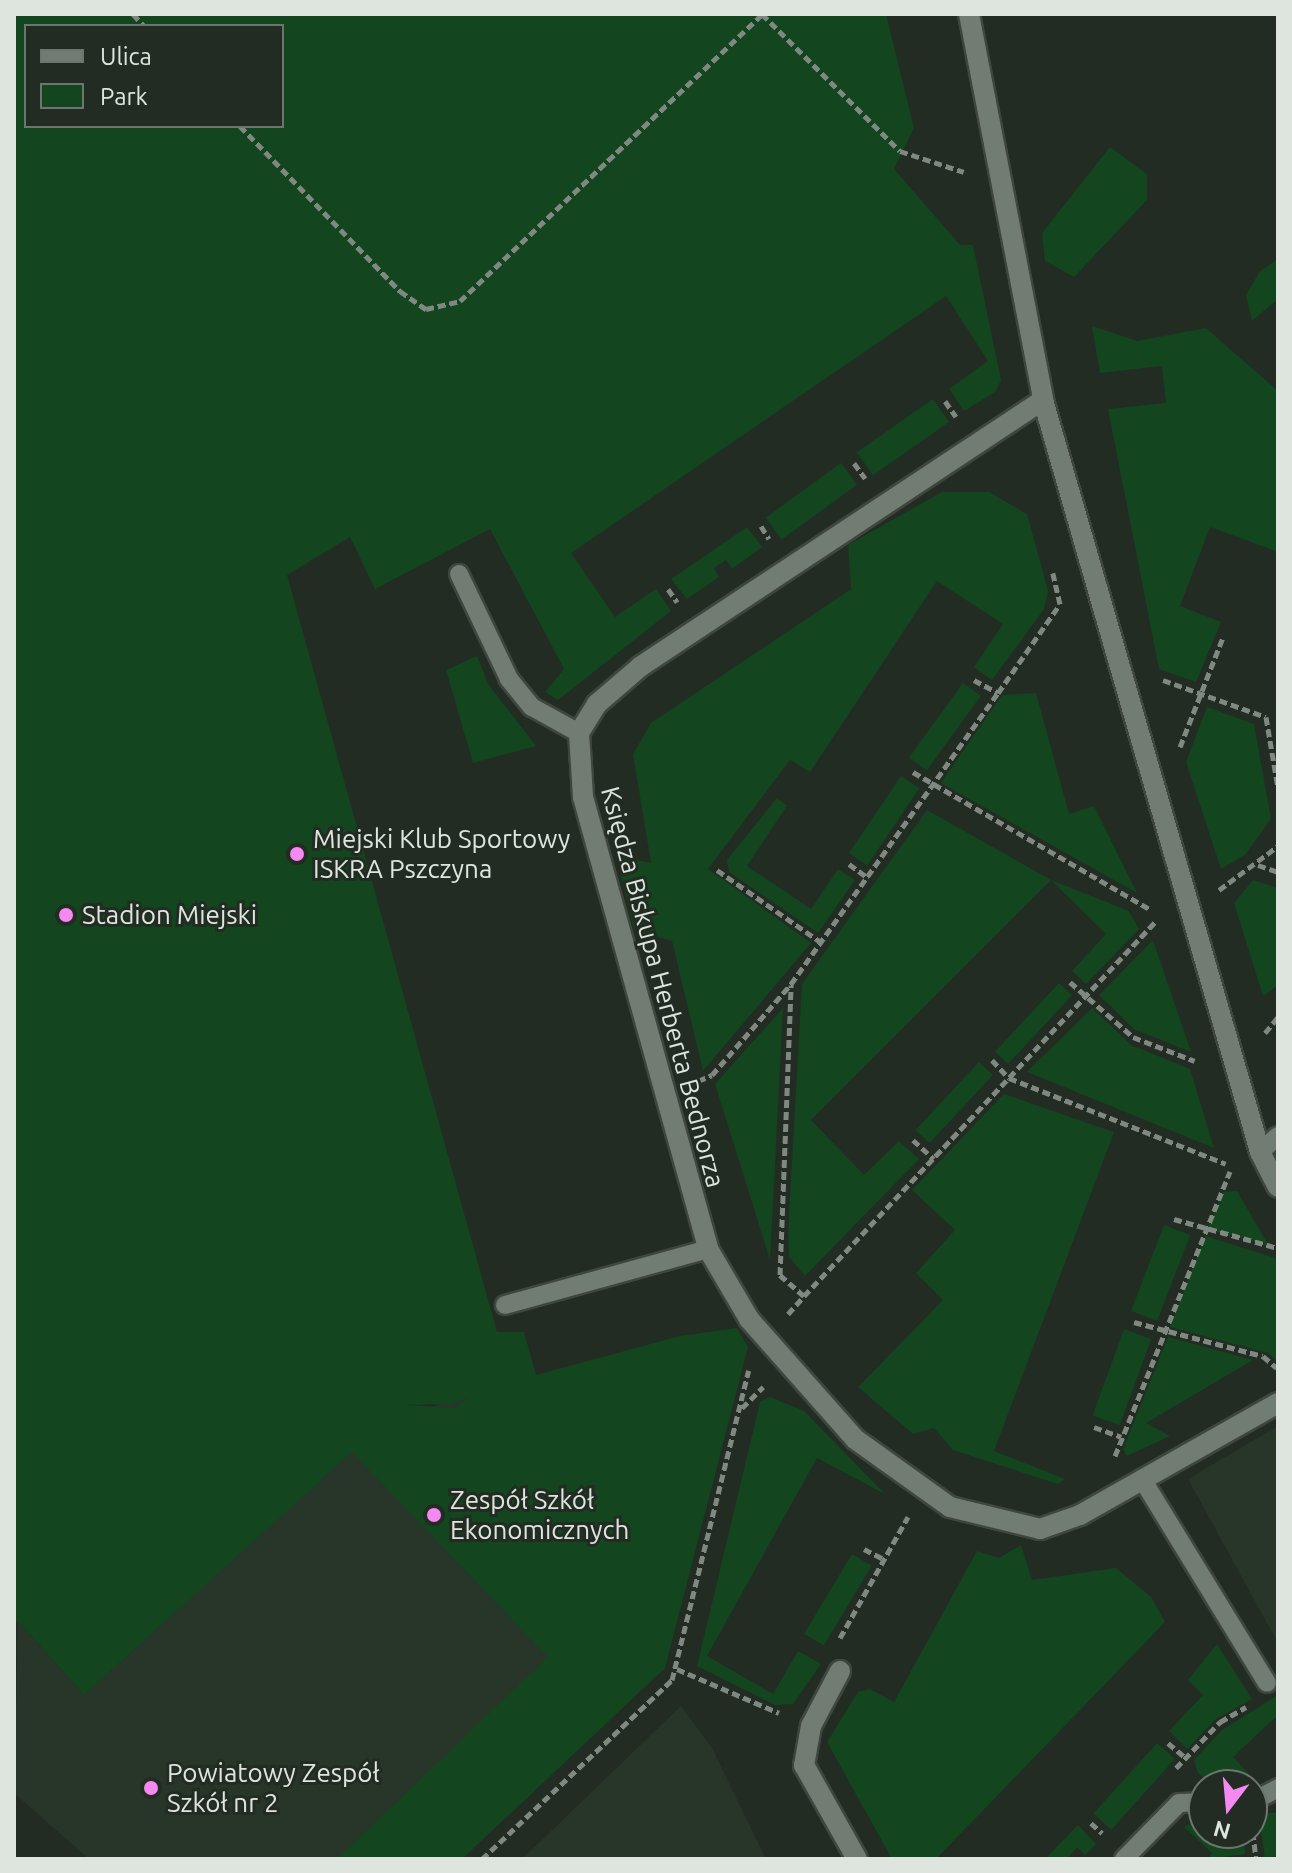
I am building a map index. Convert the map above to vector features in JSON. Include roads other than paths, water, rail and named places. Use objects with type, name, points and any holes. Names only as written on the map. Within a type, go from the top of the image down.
[{"type":"street","points":[[969,14],[1043,400],[1260,1152],[1278,1187]]},
{"type":"street","points":[[579,733],[597,704],[640,667],[1043,400]]},
{"type":"street","name":"Księdza Biskupa Herberta Bednorza","points":[[579,733],[583,797],[708,1249],[749,1319],[855,1439],[922,1492],[984,1520],[1040,1529],[1137,1482],[1278,1403]]},
{"type":"street","points":[[840,1671],[811,1726],[804,1765],[857,1859]]},
{"type":"lane","points":[[459,574],[509,679],[532,707],[579,733]]},
{"type":"lane","points":[[1260,1152],[1278,1136]]},
{"type":"lane","points":[[505,1305],[708,1249]]},
{"type":"lane","points":[[1137,1482],[1267,1683]]},
{"type":"lane","points":[[1124,1859],[1179,1803],[1188,1803]]},
{"type":"place","name":"Miejski Klub Sportowy ISKRA Pszczyna","points":[[297,854]]},
{"type":"place","name":"Stadion Miejski","points":[[66,915]]},
{"type":"place","name":"Zespół Szkół Ekonomicznych","points":[[434,1515]]},
{"type":"place","name":"Powiatowy Zespół Szkół nr 2","points":[[151,1788]]}]
